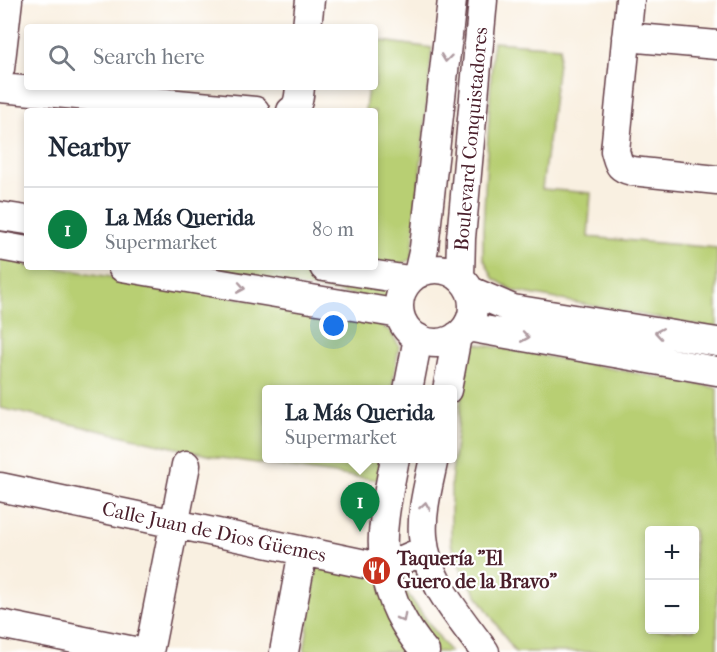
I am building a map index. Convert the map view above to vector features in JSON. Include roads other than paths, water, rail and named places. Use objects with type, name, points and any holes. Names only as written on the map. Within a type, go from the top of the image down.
[{"type":"street","points":[[0,69],[8,0]]},
{"type":"street","points":[[307,24],[310,0]]},
{"type":"street","name":"Boulevard Conquistadores","points":[[414,277],[424,248],[452,0]]},
{"type":"street","name":"Boulevard Conquistadores","points":[[465,284],[461,238],[483,0]]},
{"type":"street","points":[[630,0],[615,151],[619,165],[632,171],[717,180]]},
{"type":"street","points":[[626,37],[717,45]]},
{"type":"street","points":[[0,88],[222,108]]},
{"type":"street","points":[[296,108],[300,90]]},
{"type":"street","points":[[0,216],[24,220]]},
{"type":"street","points":[[0,246],[24,250]]},
{"type":"street","points":[[717,342],[513,309],[465,284],[450,272],[440,269],[428,270],[414,277],[403,291],[400,303],[400,314],[404,324],[410,332],[428,342],[448,341],[462,331],[717,371]]},
{"type":"street","points":[[140,270],[400,314]]},
{"type":"street","points":[[351,270],[414,277]]},
{"type":"street","points":[[448,385],[462,331],[473,310],[473,300],[465,284]]},
{"type":"street","points":[[409,385],[418,338]]},
{"type":"street","points":[[394,463],[382,539],[384,568],[399,613],[425,652]]},
{"type":"street","points":[[433,463],[424,511],[423,535],[427,559],[434,577],[484,652]]},
{"type":"street","points":[[149,652],[186,465]]},
{"type":"street","name":"Calle Juan de Dios Güemes","points":[[0,487],[384,568]]},
{"type":"street","points":[[384,568],[425,550]]},
{"type":"street","points":[[284,652],[303,551]]},
{"type":"street","points":[[0,624],[139,652]]},
{"type":"place","name":"La Más Querida","points":[[360,532]]},
{"type":"place","name":"Taquería \"El Guero de la Bravo\"","points":[[376,570]]}]
